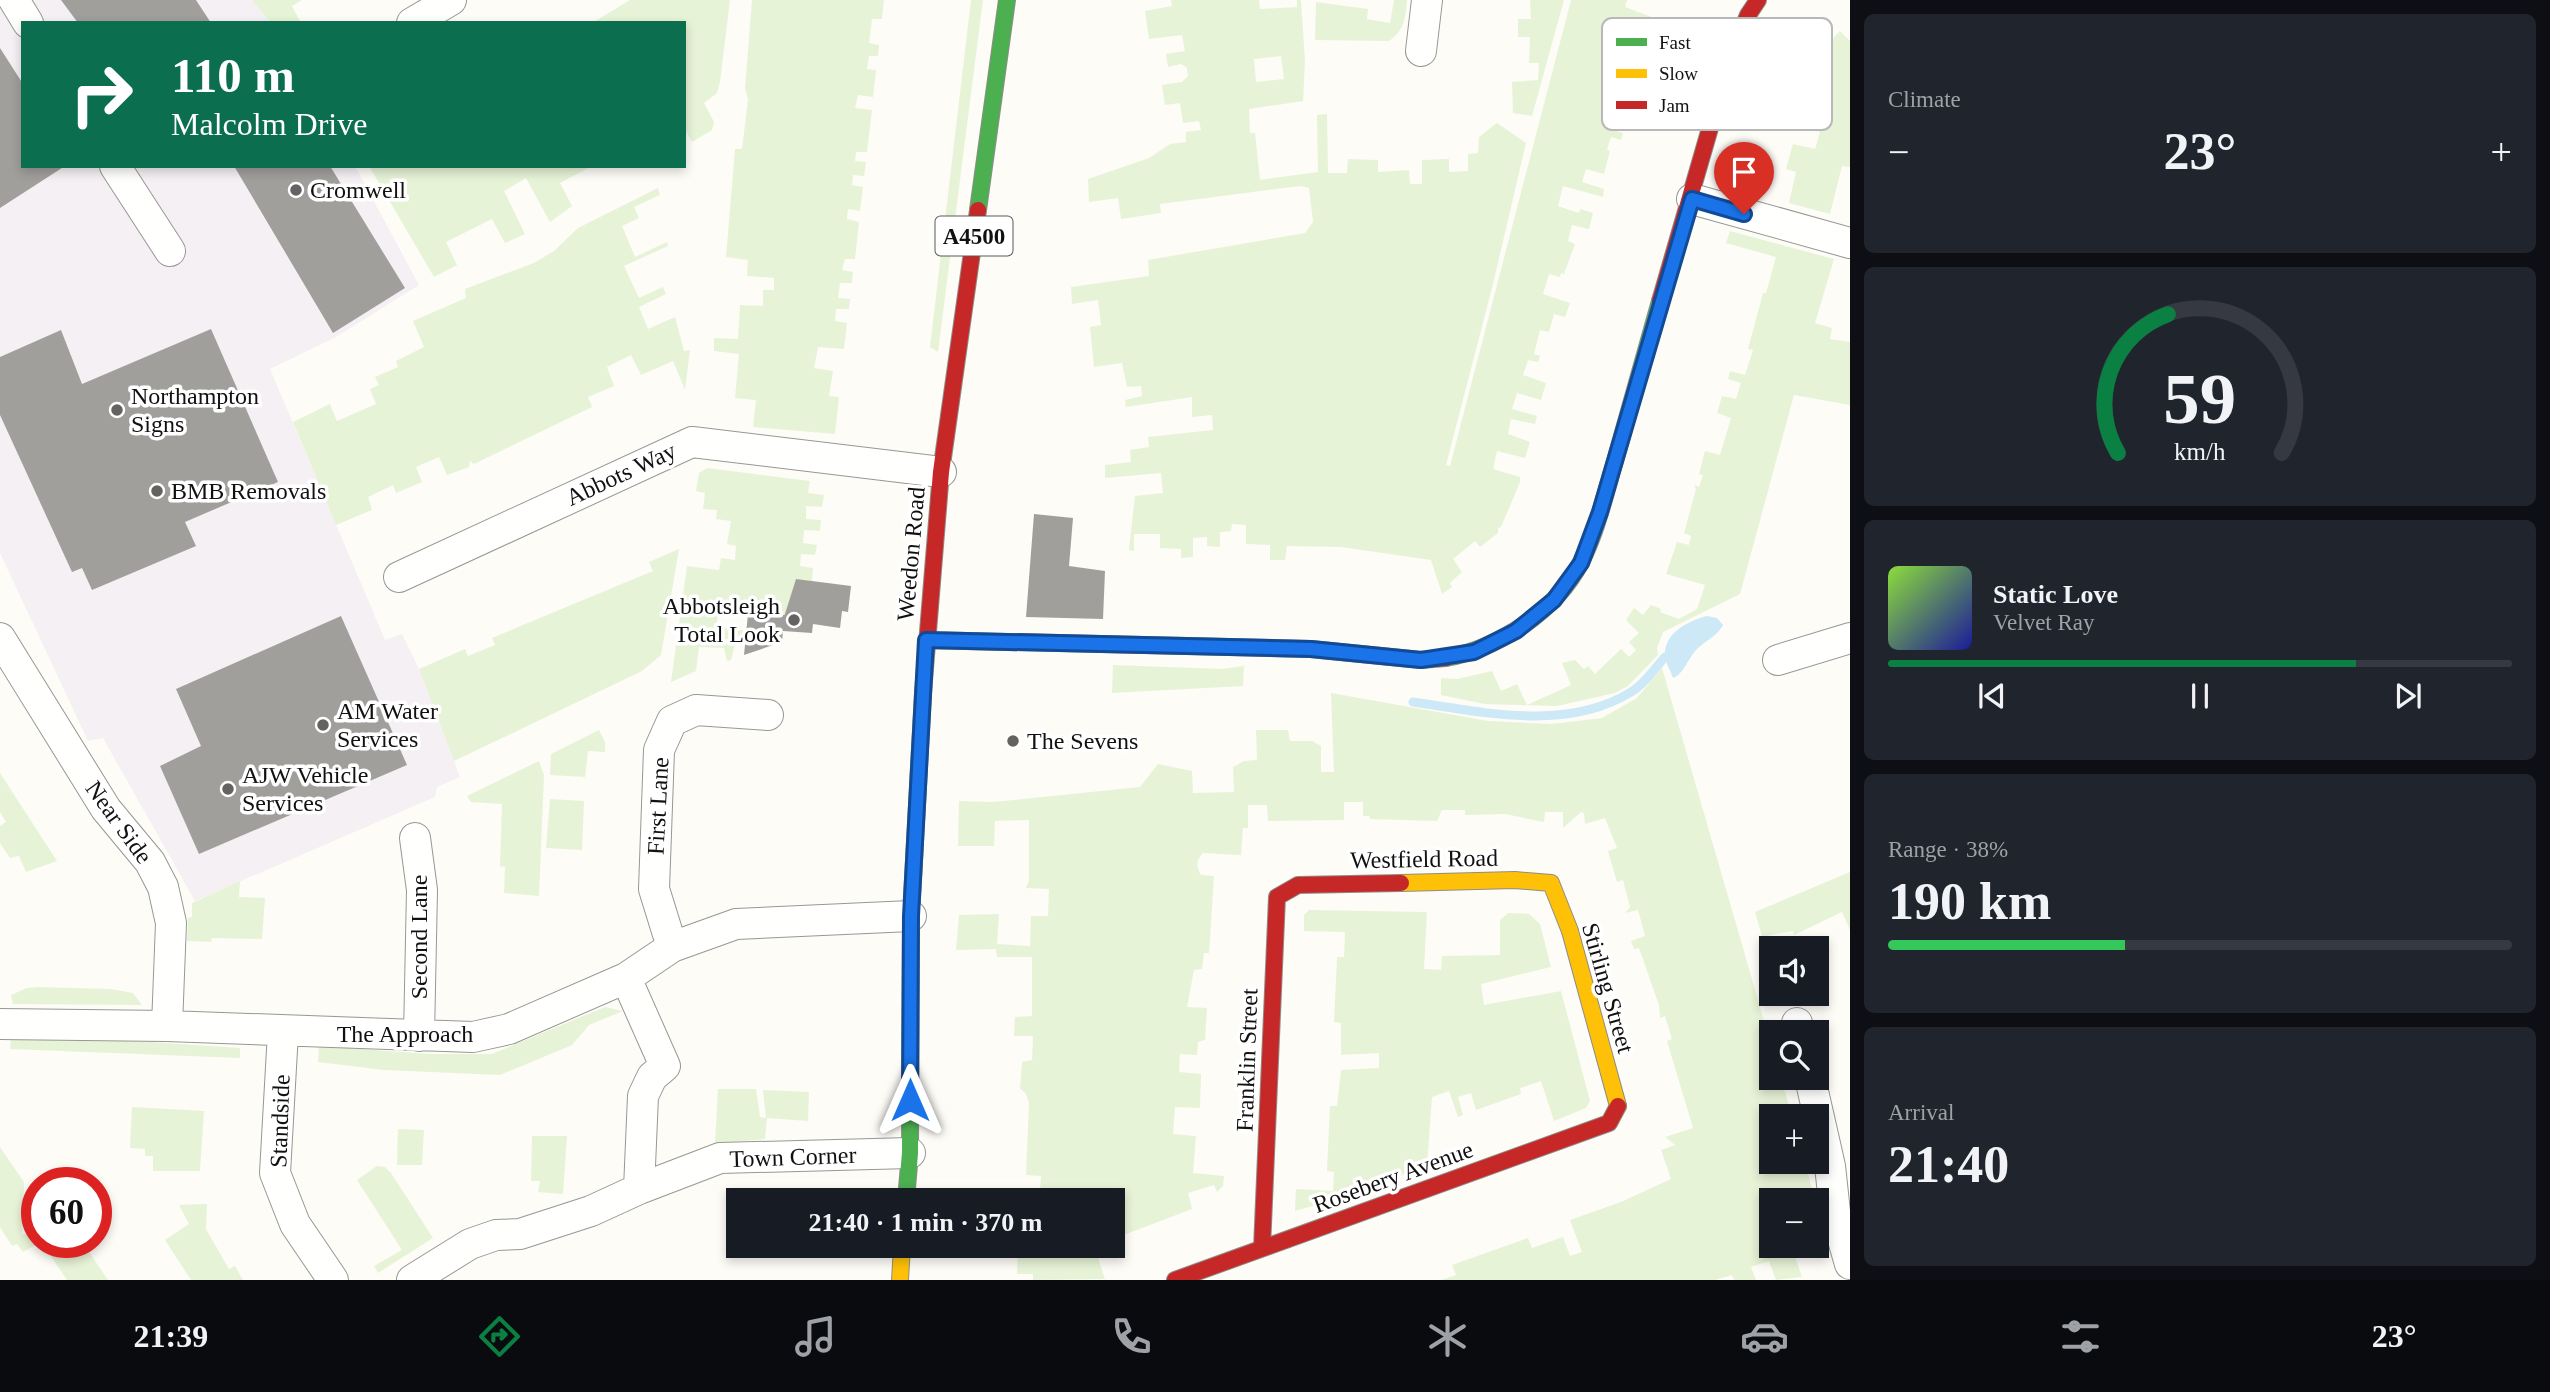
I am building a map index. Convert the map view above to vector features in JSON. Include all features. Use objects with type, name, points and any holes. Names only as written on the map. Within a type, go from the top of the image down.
[{"type":"street","points":[[14,0],[27,21]]},
{"type":"street","points":[[415,21],[451,0]]},
{"type":"street","name":"Weedon Road","points":[[907,1188],[911,916],[926,640],[941,472],[1007,0]]},
{"type":"street","points":[[1421,51],[1427,0]]},
{"type":"street","points":[[1747,18],[1758,0]]},
{"type":"street","points":[[926,640],[1311,649],[1421,660],[1474,652],[1516,631],[1554,600],[1581,563],[1600,512],[1711,130]]},
{"type":"street","points":[[116,168],[170,251]]},
{"type":"street","points":[[1692,199],[1850,243]]},
{"type":"street","name":"Abbots Way","points":[[399,577],[692,442],[941,472]]},
{"type":"street","name":"Near Side","points":[[0,638],[106,809],[150,862],[163,887],[171,923],[167,1026]]},
{"type":"street","points":[[1778,660],[1850,638]]},
{"type":"street","name":"First Lane","points":[[672,947],[654,889],[659,750],[671,721],[695,710],[768,715]]},
{"type":"street","name":"Second Lane","points":[[415,838],[422,890],[419,1036]]},
{"type":"street","name":"Westfield Road","points":[[1298,885],[1515,880],[1552,883]]},
{"type":"street","name":"Stirling Street","points":[[1552,883],[1570,931],[1618,1107]]},
{"type":"street","name":"Franklin Street","points":[[1262,1248],[1277,897],[1298,885]]},
{"type":"street","name":"The Approach","points":[[0,1024],[167,1026],[473,1037],[509,1029],[626,978],[672,947],[736,924],[911,916]]},
{"type":"street","points":[[626,978],[666,1066],[652,1077],[643,1096],[639,1189]]},
{"type":"street","name":"Standside","points":[[283,1032],[275,1173],[295,1224],[333,1280]]},
{"type":"street","points":[[1813,1090],[1830,1166],[1835,1212],[1850,1264]]},
{"type":"street","name":"Rosebery Avenue","points":[[1175,1280],[1609,1123],[1618,1107]]},
{"type":"street","name":"Town Corner","points":[[412,1280],[470,1244],[496,1235],[520,1234],[591,1211],[639,1189],[720,1158],[909,1153]]},
{"type":"street","points":[[900,1280],[901,1258]]},
{"type":"shaded area","points":[[0,0],[252,0],[269,21],[21,21],[21,168],[356,168],[419,285],[336,337],[270,369],[385,640],[402,634],[419,669],[460,777],[437,787],[435,797],[195,901],[103,738],[88,741],[0,553]]},
{"type":"green space","points":[[252,0],[302,0],[292,6],[300,21],[269,21]]},
{"type":"green space","points":[[630,0],[730,0],[720,82],[717,93],[704,103],[714,122],[712,130],[692,142],[686,131],[686,21],[595,21]]},
{"type":"green space","points":[[752,0],[884,0],[882,19],[872,19],[869,43],[879,45],[878,56],[869,56],[867,69],[876,70],[873,97],[858,95],[855,108],[872,110],[867,152],[856,152],[855,161],[866,162],[864,176],[853,175],[852,185],[863,187],[860,211],[848,209],[847,219],[859,222],[855,259],[845,259],[842,270],[853,272],[852,283],[840,283],[838,298],[850,299],[849,309],[836,309],[835,321],[847,323],[844,349],[818,347],[814,368],[833,371],[829,396],[839,397],[835,434],[753,427],[756,400],[735,398],[739,354],[714,351],[714,338],[738,339],[740,305],[763,306],[763,290],[774,290],[774,278],[747,276],[748,260],[726,257],[735,149],[742,149],[748,100],[745,88]]},
{"type":"green space","points":[[971,0],[983,0],[938,352],[930,347]]},
{"type":"green space","points":[[1171,0],[1259,0],[1260,9],[1297,7],[1297,0],[1301,0],[1305,61],[1303,101],[1249,109],[1250,133],[1255,133],[1260,180],[1318,172],[1317,115],[1327,114],[1328,173],[1347,173],[1348,159],[1378,160],[1378,172],[1409,170],[1410,184],[1422,184],[1422,160],[1449,159],[1449,172],[1468,171],[1468,154],[1478,153],[1479,137],[1497,123],[1526,143],[1446,465],[1450,466],[1571,0],[1627,0],[1625,7],[1654,18],[1602,18],[1602,130],[1623,133],[1621,140],[1611,137],[1604,174],[1586,169],[1582,182],[1604,189],[1603,197],[1563,186],[1558,206],[1579,213],[1580,209],[1593,213],[1589,229],[1572,225],[1568,241],[1575,244],[1564,274],[1561,273],[1560,277],[1549,274],[1543,294],[1570,303],[1565,317],[1554,314],[1549,332],[1540,330],[1534,354],[1540,356],[1538,362],[1528,360],[1523,375],[1546,383],[1541,400],[1517,393],[1512,409],[1537,416],[1535,424],[1511,419],[1508,434],[1530,442],[1525,458],[1497,451],[1493,469],[1520,477],[1520,482],[1498,533],[1480,547],[1475,541],[1453,559],[1462,572],[1450,583],[1452,587],[1442,594],[1431,560],[1341,547],[1287,546],[1285,560],[1270,560],[1270,545],[1246,544],[1246,525],[1232,524],[1231,531],[1220,532],[1220,547],[1207,546],[1207,537],[1193,538],[1193,557],[1181,558],[1181,549],[1160,548],[1160,534],[1134,534],[1134,551],[1129,550],[1135,496],[1163,493],[1161,473],[1105,478],[1105,465],[1131,462],[1130,450],[1149,447],[1148,437],[1213,430],[1212,415],[1192,417],[1192,397],[1126,407],[1125,400],[1142,396],[1141,386],[1127,387],[1122,363],[1094,367],[1090,327],[1101,325],[1098,300],[1072,304],[1071,287],[1149,276],[1148,260],[1305,233],[1313,222],[1309,188],[1300,186],[1160,204],[1161,213],[1121,219],[1118,198],[1089,202],[1088,179],[1149,158],[1170,144],[1186,142],[1186,132],[1201,130],[1199,121],[1183,123],[1180,103],[1165,105],[1162,85],[1182,82],[1188,76],[1187,68],[1181,64],[1168,67],[1166,54],[1185,51],[1182,35],[1149,39],[1145,11],[1172,6]],"holes":[[[1281,56],[1284,79],[1256,82],[1254,59]]]},
{"type":"green space","points":[[1394,0],[1407,0],[1406,12],[1401,28],[1389,41],[1315,40],[1316,2],[1368,9],[1367,19],[1390,23]]},
{"type":"green space","points":[[1530,0],[1564,0],[1532,116],[1513,113],[1512,82],[1538,80],[1539,63],[1529,63],[1530,37],[1518,37],[1518,19],[1531,19]]},
{"type":"green space","points":[[1840,31],[1850,41],[1850,167],[1842,166],[1830,214],[1789,203],[1796,172],[1786,169],[1793,144],[1815,149],[1820,132],[1814,130],[1832,130],[1832,40]]},
{"type":"green space","points":[[370,168],[588,168],[560,183],[572,206],[550,222],[526,178],[504,191],[525,234],[505,243],[492,219],[446,242],[457,265],[434,277]]},
{"type":"green space","points":[[658,188],[660,195],[634,207],[639,218],[622,226],[635,257],[667,242],[668,246],[624,266],[639,298],[663,287],[666,294],[639,307],[648,329],[675,317],[684,351],[690,350],[685,390],[673,361],[641,375],[631,355],[607,367],[614,386],[588,397],[592,407],[474,464],[470,461],[469,467],[447,475],[439,457],[416,467],[422,482],[396,493],[393,485],[368,497],[372,510],[336,525],[293,422],[330,404],[337,421],[376,404],[370,389],[379,385],[375,377],[398,367],[396,361],[424,347],[413,321],[466,298],[465,289],[534,263],[554,251],[578,228]]},
{"type":"green space","points":[[1730,231],[1834,259],[1815,323],[1832,328],[1830,339],[1850,342],[1850,405],[1794,395],[1740,594],[1663,632],[1657,648],[1658,655],[1628,686],[1615,693],[1557,706],[1485,704],[1441,695],[1441,678],[1457,679],[1492,671],[1501,691],[1517,684],[1527,705],[1571,685],[1562,663],[1575,660],[1584,669],[1588,666],[1595,674],[1621,649],[1629,657],[1636,650],[1629,642],[1639,633],[1626,620],[1634,608],[1643,615],[1651,605],[1661,609],[1660,612],[1679,619],[1697,609],[1705,585],[1666,574],[1677,542],[1689,545],[1691,536],[1684,533],[1696,489],[1694,485],[1699,487],[1703,475],[1699,474],[1705,451],[1720,455],[1731,418],[1717,413],[1722,396],[1736,399],[1741,383],[1728,379],[1730,371],[1745,375],[1753,350],[1748,349],[1776,257],[1726,243]]},
{"type":"green space","points":[[707,468],[810,481],[808,493],[824,495],[822,507],[806,506],[806,519],[821,520],[820,531],[804,530],[803,543],[817,545],[815,555],[801,554],[800,566],[813,568],[812,581],[796,579],[785,615],[719,611],[716,626],[746,631],[745,642],[736,641],[731,660],[727,661],[724,648],[699,647],[696,671],[671,682],[687,566],[719,570],[721,558],[735,560],[736,546],[727,544],[731,521],[716,519],[717,510],[703,509],[705,493],[696,491],[699,473]]},
{"type":"green space","points":[[679,549],[661,655],[642,671],[454,761],[419,669],[465,649],[468,656],[495,645],[492,638],[653,571],[649,562]]},
{"type":"green space","points":[[1113,665],[1222,669],[1244,666],[1243,686],[1112,693]]},
{"type":"green space","points":[[1662,668],[1764,1020],[1759,1020],[1759,1090],[1784,1090],[1789,1104],[1759,1104],[1759,1174],[1808,1174],[1812,1188],[1759,1188],[1759,1258],[1795,1258],[1802,1277],[1776,1280],[1769,1261],[1751,1267],[1756,1280],[1734,1280],[1732,1275],[1715,1280],[1441,1280],[1456,1275],[1452,1265],[1528,1238],[1532,1248],[1563,1237],[1570,1256],[1582,1252],[1570,1220],[1621,1202],[1671,1179],[1661,1150],[1675,1145],[1665,1137],[1693,1128],[1667,1041],[1672,1039],[1665,1016],[1660,1018],[1659,1005],[1639,948],[1634,949],[1631,941],[1645,936],[1638,910],[1625,913],[1630,907],[1623,880],[1617,882],[1608,851],[1617,848],[1605,818],[1585,824],[1584,813],[1581,812],[1563,828],[1563,812],[1545,812],[1544,822],[1505,814],[1465,815],[1465,810],[1442,810],[1437,821],[1370,819],[1369,816],[1363,816],[1363,802],[1344,802],[1344,820],[1268,821],[1267,805],[1248,805],[1248,828],[1243,828],[1241,855],[1203,853],[1198,861],[1201,875],[1214,876],[1209,953],[1204,953],[1202,969],[1194,970],[1187,1007],[1207,1008],[1205,1040],[1198,1042],[1197,1055],[1180,1054],[1179,1072],[1201,1074],[1200,1108],[1175,1107],[1173,1134],[1196,1136],[1193,1173],[1224,1176],[1223,1186],[1217,1192],[1214,1185],[1188,1193],[1192,1209],[1125,1234],[1125,1188],[1040,1188],[1041,1176],[1026,1175],[1029,1103],[1020,1088],[1022,1062],[1032,1060],[1033,1036],[1014,1036],[1015,1017],[1032,1016],[1032,957],[997,957],[996,949],[956,950],[959,915],[999,914],[997,944],[1030,946],[1031,916],[1048,916],[1049,889],[1026,888],[1029,880],[1029,820],[995,821],[994,846],[958,846],[959,801],[994,802],[1140,787],[1158,764],[1192,771],[1193,793],[1234,792],[1233,767],[1244,761],[1257,760],[1256,730],[1288,730],[1290,741],[1312,741],[1321,746],[1321,772],[1334,772],[1331,693],[1488,721],[1552,724],[1602,718],[1637,698]]},
{"type":"green space","points":[[599,730],[605,742],[605,752],[588,751],[585,777],[550,775],[551,754]]},
{"type":"green space","points":[[539,761],[544,775],[539,896],[504,893],[505,867],[500,866],[502,804],[471,802],[467,796]]},
{"type":"green space","points":[[0,773],[57,861],[26,872],[19,856],[10,858],[0,843],[0,826],[6,822],[0,812]]},
{"type":"green space","points":[[550,799],[584,801],[582,850],[546,848]]},
{"type":"green space","points":[[1850,872],[1850,930],[1842,912],[1794,935],[1793,931],[1762,936],[1755,912]]},
{"type":"green space","points":[[240,881],[239,897],[265,898],[262,939],[212,938],[211,942],[187,941],[192,903]]},
{"type":"green space","points":[[1309,910],[1427,912],[1424,969],[1441,970],[1442,956],[1500,955],[1500,920],[1508,913],[1529,914],[1540,924],[1551,967],[1481,984],[1484,1005],[1561,991],[1590,1101],[1586,1108],[1554,1121],[1541,1081],[1520,1088],[1521,1094],[1476,1110],[1471,1093],[1458,1097],[1463,1115],[1458,1117],[1449,1091],[1432,1097],[1427,1166],[1295,1211],[1296,1189],[1333,1191],[1334,1172],[1327,1171],[1330,1106],[1337,1106],[1341,1070],[1379,1068],[1379,1053],[1341,1055],[1341,1023],[1334,1022],[1337,957],[1344,957],[1345,932],[1304,931],[1304,915]]},
{"type":"green space","points":[[27,988],[111,989],[133,993],[142,1005],[13,1004],[11,995]]},
{"type":"green space","points":[[605,1007],[623,1011],[589,1025],[572,1045],[500,1075],[384,1070],[318,1062],[319,1046],[430,1054],[492,1054]]},
{"type":"green space","points":[[11,1038],[122,1040],[240,1048],[240,1058],[10,1049]]},
{"type":"green space","points":[[718,1089],[756,1089],[760,1117],[766,1118],[763,1090],[809,1092],[808,1121],[767,1118],[765,1139],[715,1144]]},
{"type":"green space","points":[[132,1107],[204,1111],[200,1171],[153,1171],[153,1156],[145,1156],[145,1149],[130,1148]]},
{"type":"green space","points":[[398,1129],[424,1130],[422,1165],[397,1165]]},
{"type":"green space","points":[[532,1136],[567,1136],[563,1194],[538,1192],[540,1181],[531,1181]]},
{"type":"green space","points":[[0,1147],[21,1178],[21,1249],[17,1244],[12,1246],[0,1227]]},
{"type":"green space","points":[[377,1166],[385,1167],[391,1173],[433,1238],[378,1273],[374,1266],[402,1250],[357,1180]]},
{"type":"green space","points":[[207,1204],[206,1229],[229,1269],[235,1266],[243,1280],[191,1280],[165,1240],[189,1224],[179,1205]]},
{"type":"green space","points":[[52,1258],[93,1258],[108,1280],[67,1280]]},
{"type":"green space","points":[[1018,1258],[1098,1258],[1105,1279],[1033,1280],[1033,1274],[1017,1274]]},
{"type":"water","points":[[1707,616],[1717,618],[1723,625],[1698,648],[1681,672],[1673,678],[1665,657],[1668,641],[1678,629]]},
{"type":"building","points":[[61,0],[196,0],[210,21],[77,21]]},
{"type":"building","points":[[0,48],[21,81],[21,168],[62,168],[0,208]]},
{"type":"building","points":[[235,168],[331,168],[405,288],[333,333]]},
{"type":"building","points":[[211,329],[278,482],[185,522],[196,546],[92,590],[82,568],[72,572],[0,415],[0,357],[61,330],[82,384]]},
{"type":"building","points":[[1034,514],[1073,518],[1069,566],[1105,571],[1103,619],[1026,617]]},
{"type":"building","name":"Abbotsleigh Total Look","points":[[796,579],[851,586],[848,612],[842,611],[840,628],[813,624],[812,633],[783,631],[782,642],[744,655],[748,614],[785,615]]},
{"type":"building","name":"AM Water Services","points":[[341,616],[407,765],[199,854],[160,766],[201,746],[176,689]]},
{"type":"waterway","points":[[1413,702],[1524,716],[1580,712],[1606,704],[1636,689],[1665,657]]},
{"type":"traffic: fast","points":[[978,210],[1007,0]]},
{"type":"traffic: fast","points":[[1446,658],[1486,646],[1524,625],[1557,596],[1581,562],[1600,512],[1660,301]]},
{"type":"traffic: fast","points":[[907,1188],[910,1153],[911,916],[923,693]]},
{"type":"traffic: slow","points":[[1401,883],[1515,880],[1551,883],[1570,931],[1618,1106]]},
{"type":"traffic: slow","points":[[900,1280],[901,1258]]},
{"type":"traffic: jam","points":[[1747,18],[1758,0]]},
{"type":"traffic: jam","points":[[1660,301],[1709,130]]},
{"type":"traffic: jam","points":[[923,693],[941,472],[978,210]]},
{"type":"traffic: jam","points":[[926,640],[1311,649],[1421,660],[1446,658]]},
{"type":"traffic: jam","points":[[1262,1248],[1277,897],[1298,885],[1401,883]]},
{"type":"traffic: jam","points":[[1175,1280],[1609,1123],[1618,1106]]},
{"type":"place","name":"Cromwell","points":[[296,190]]},
{"type":"place","name":"Northampton Signs","points":[[117,410]]},
{"type":"place","name":"BMB Removals","points":[[157,491]]},
{"type":"place","name":"Abbotsleigh Total Look","points":[[794,620]]},
{"type":"place","name":"AM Water Services","points":[[323,725]]},
{"type":"place","name":"The Sevens","points":[[1013,741]]},
{"type":"place","name":"AJW Vehicle Services","points":[[228,789]]},
{"type":"route","points":[[910,1100],[911,916],[926,640],[1311,649],[1421,660],[1474,652],[1516,631],[1554,600],[1581,563],[1600,512],[1692,199],[1744,214]]}]
